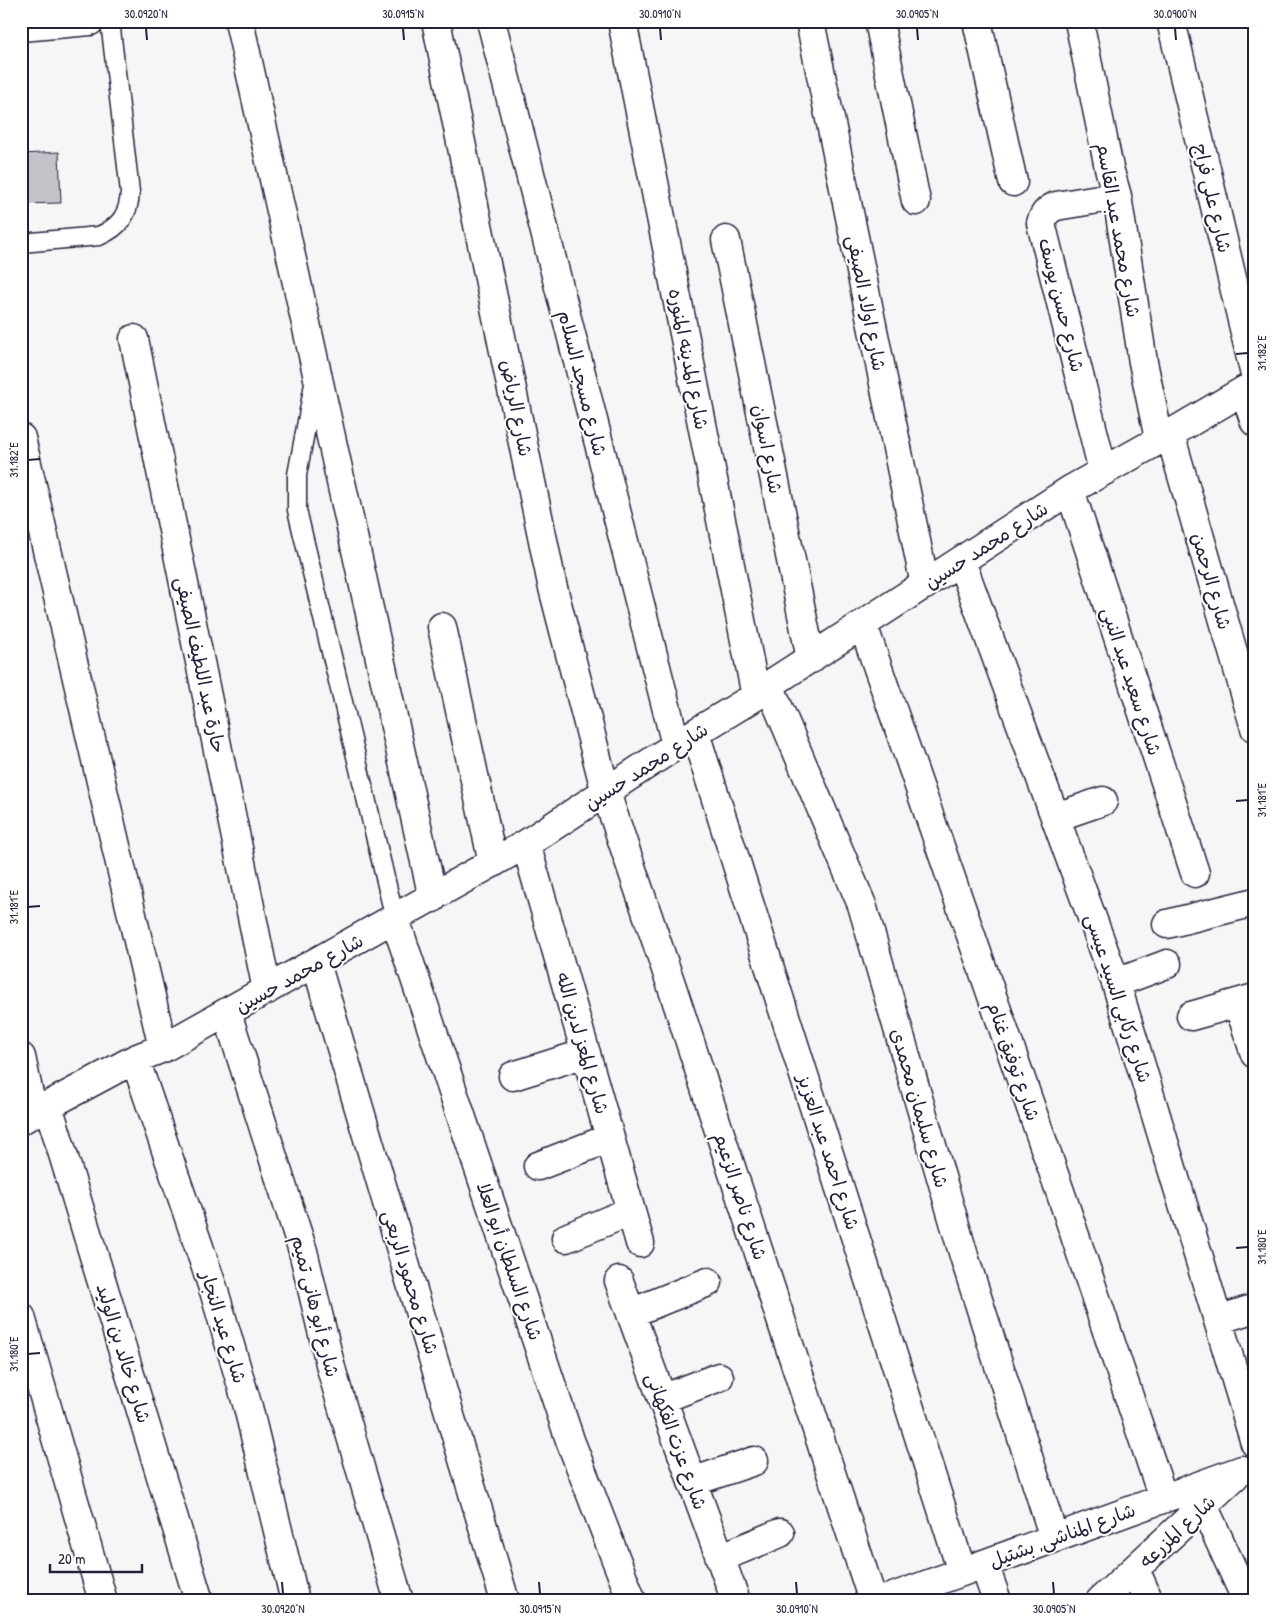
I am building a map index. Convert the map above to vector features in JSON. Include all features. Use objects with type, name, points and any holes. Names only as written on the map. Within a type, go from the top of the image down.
[{"type":"street","points":[[21,27],[90,21]]},
{"type":"street","points":[[239,21],[433,898]]},
{"type":"street","name":"شارع الرياض","points":[[436,21],[552,584],[606,793]]},
{"type":"street","name":"شارع مسجد السلام","points":[[491,21],[686,739]]},
{"type":"street","name":"شارع المدينه المنوره","points":[[622,21],[763,691]]},
{"type":"street","name":"شارع اولاد الصيفى","points":[[810,21],[924,585]]},
{"type":"street","points":[[878,21],[916,201]]},
{"type":"street","points":[[977,21],[1013,182]]},
{"type":"street","name":"شارع محمد عبد القاسم","points":[[1079,21],[1109,168],[1117,196],[1143,362],[1165,437]]},
{"type":"street","name":"شارع على فراج","points":[[1171,21],[1251,383],[1255,422]]},
{"type":"street","name":"شارع حسن يوسف","points":[[1103,471],[1042,223],[1043,215],[1049,209],[1056,206],[1117,196]]},
{"type":"street","name":"شارع اسوان","points":[[726,240],[811,658]]},
{"type":"street","name":"حارة عبد اللطيف الصيفى","points":[[134,339],[267,990]]},
{"type":"street","name":"شارع محمد حسين","points":[[34,1112],[135,1059],[163,1048],[433,898],[526,844],[1070,490],[1165,437],[1251,383]]},
{"type":"street","name":"شارع الرحمن","points":[[1165,437],[1255,728]]},
{"type":"street","points":[[21,438],[163,1048]]},
{"type":"street","name":"شارع سعيد عبد النبى","points":[[1070,490],[1195,873]]},
{"type":"street","name":"شارع ركابى السيد عيسى","points":[[962,561],[1116,983],[1255,1443]]},
{"type":"street","name":"شارع توفيق غنام","points":[[863,625],[1063,1200],[1163,1498]]},
{"type":"street","points":[[442,627],[493,863]]},
{"type":"street","name":"شارع سليمان محمدى","points":[[763,691],[862,905],[964,1256],[1054,1538]]},
{"type":"street","name":"شارع احمد عبد العزيز","points":[[686,739],[973,1568],[997,1601]]},
{"type":"street","name":"شارع ناصر الزعيم","points":[[606,793],[676,999],[873,1601]]},
{"type":"street","points":[[1056,817],[1103,801]]},
{"type":"street","name":"شارع المعز لدين الله","points":[[526,844],[640,1243]]},
{"type":"street","points":[[1167,924],[1255,902]]},
{"type":"street","name":"شارع السلطان أبو العلا","points":[[395,919],[570,1440],[632,1601]]},
{"type":"street","name":"شارع محمود الربعى","points":[[316,963],[505,1601]]},
{"type":"street","points":[[1116,983],[1167,964]]},
{"type":"street","points":[[1191,1016],[1246,1001],[1255,1054]]},
{"type":"street","name":"شارع أبو هانى تميم","points":[[227,1013],[304,1251],[331,1368],[398,1601]]},
{"type":"street","points":[[513,1076],[586,1053]]},
{"type":"street","name":"شارع خالد بن الوليد","points":[[21,1057],[34,1112],[199,1601]]},
{"type":"street","name":"شارع عيد النجار","points":[[135,1059],[214,1291],[246,1398],[295,1601]]},
{"type":"street","points":[[538,1166],[610,1138]]},
{"type":"street","points":[[566,1238],[631,1211]]},
{"type":"street","name":"شارع عزت الفكهانى","points":[[619,1281],[736,1601]]},
{"type":"street","points":[[631,1313],[708,1282]]},
{"type":"street","points":[[1218,1320],[1255,1308]]},
{"type":"street","points":[[21,1317],[103,1601]]},
{"type":"street","points":[[662,1399],[719,1377]]},
{"type":"street","points":[[692,1482],[754,1461]]},
{"type":"street","name":"شارع المناشى, بشتيل","points":[[882,1601],[1248,1466]]},
{"type":"street","name":"شارع المزرعه","points":[[1100,1601],[1248,1466]]},
{"type":"street","points":[[1204,1507],[1247,1601]]},
{"type":"street","points":[[720,1558],[780,1533]]},
{"type":"street","points":[[1135,1569],[1148,1601]]},
{"type":"lane","points":[[21,243],[99,236],[110,231],[126,214],[130,203],[130,192],[110,21]]},
{"type":"lane","points":[[316,376],[297,475],[297,510],[395,919]]},
{"type":"building","points":[[59,152],[61,203],[21,204],[21,154]]},
{"type":"building","points":[[22,731],[30,767],[21,767]]}]
